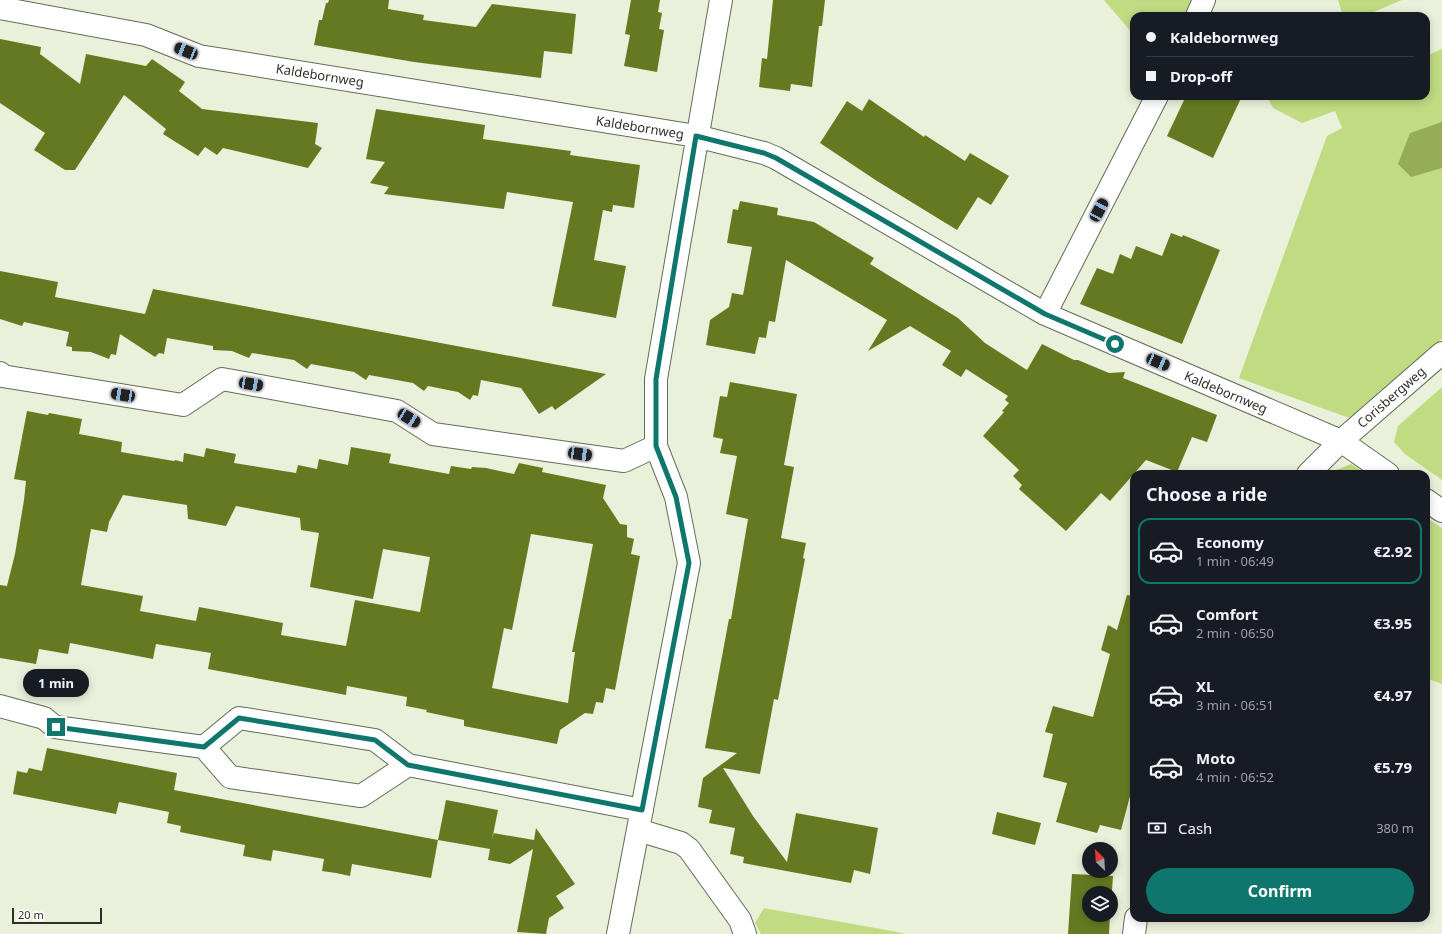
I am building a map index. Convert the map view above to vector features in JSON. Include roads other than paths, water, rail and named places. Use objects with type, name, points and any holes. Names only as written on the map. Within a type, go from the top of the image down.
[{"type":"street","points":[[618,934],[689,563],[676,497],[656,446],[656,379],[720,0]]},
{"type":"street","points":[[1199,12],[1204,0]]},
{"type":"street","name":"Kaldebornweg","points":[[0,8],[146,35],[199,56],[696,136],[764,153],[776,158],[1045,314],[1341,441],[1382,470]]},
{"type":"street","points":[[1045,314],[1155,100]]},
{"type":"street","name":"Corisbergweg","points":[[1312,470],[1341,441],[1442,353]]},
{"type":"street","points":[[0,373],[2,376],[183,405],[222,379],[397,411],[433,434],[624,461],[656,446]]},
{"type":"street","points":[[1430,503],[1442,511]]},
{"type":"street","points":[[0,706],[44,718],[56,727],[204,747],[230,777],[361,796],[408,765]]},
{"type":"street","points":[[204,747],[239,718],[375,740],[408,765],[640,820],[689,849],[740,920],[745,934]]},
{"type":"street","points":[[1134,934],[1136,922]]}]
